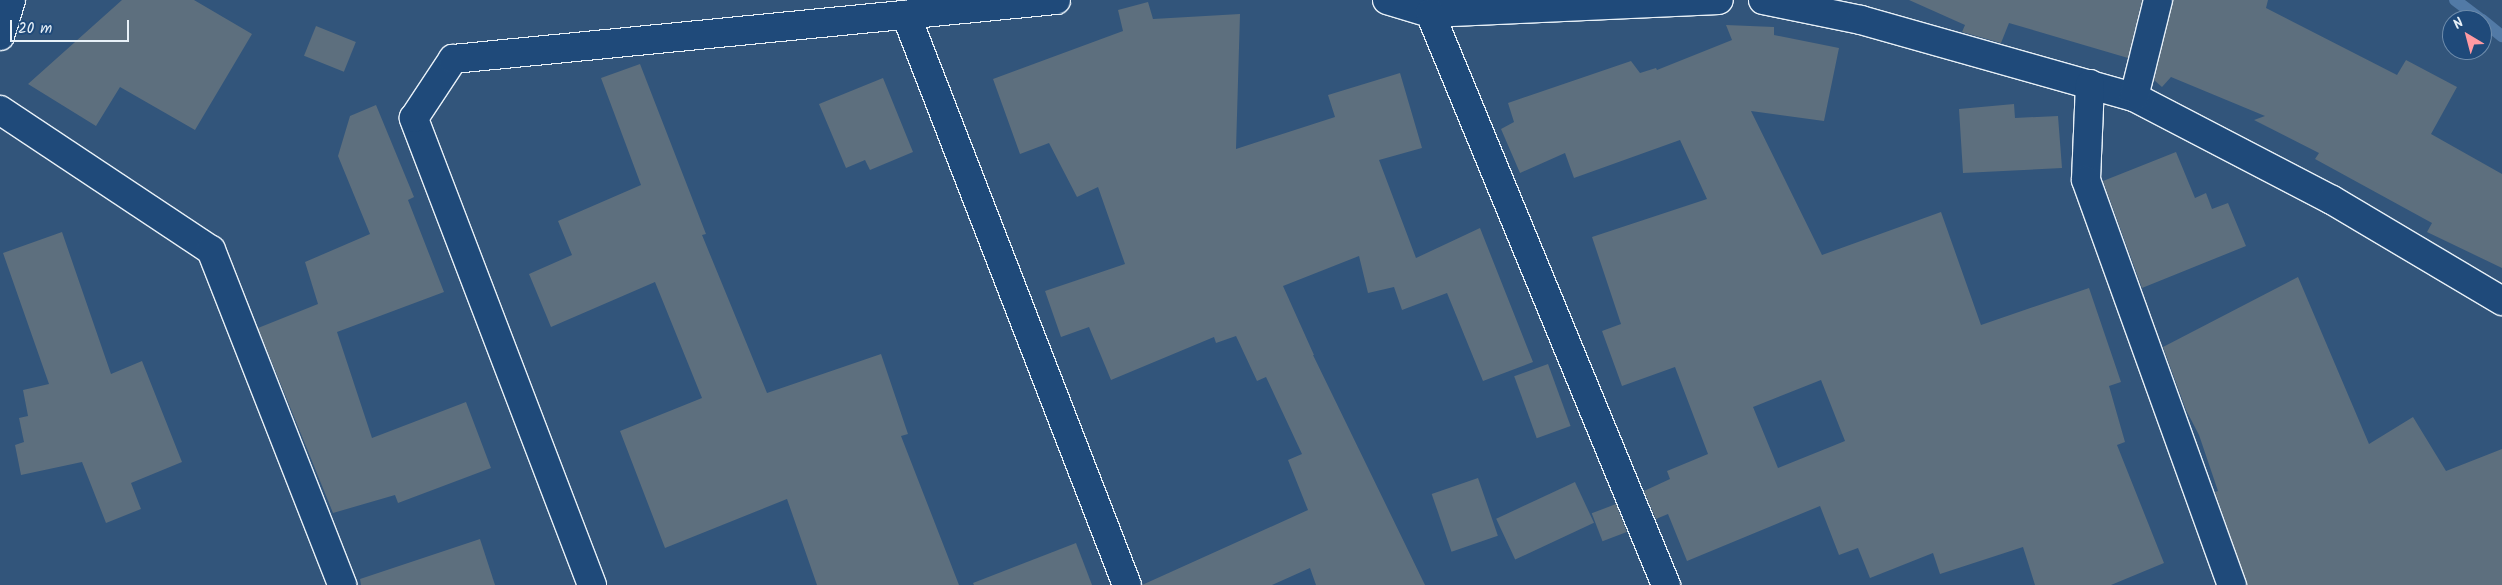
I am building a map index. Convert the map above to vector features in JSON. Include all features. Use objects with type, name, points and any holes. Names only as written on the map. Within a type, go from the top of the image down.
[{"type":"street","points":[[0,36],[11,0]]},
{"type":"street","points":[[592,585],[414,118],[453,60],[1056,0]]},
{"type":"street","points":[[1387,0],[1430,13],[1719,0]]},
{"type":"street","points":[[1763,0],[1861,20],[2134,97],[2332,200],[2502,301]]},
{"type":"street","points":[[2134,97],[2158,0]]},
{"type":"street","points":[[1430,13],[1666,585]]},
{"type":"street","points":[[906,15],[1127,585]]},
{"type":"street","points":[[2090,84],[2086,180],[2232,585]]},
{"type":"street","points":[[2,116],[211,250],[342,585]]},
{"type":"building","points":[[122,0],[194,0],[252,34],[195,130],[120,87],[96,126],[28,84]]},
{"type":"building","points":[[1909,0],[2142,0],[2128,58],[2009,23],[2001,43],[1962,32],[1965,25]]},
{"type":"building","points":[[2173,0],[2268,0],[2266,8],[2397,75],[2406,60],[2457,87],[2431,134],[2502,174],[2502,268],[2427,232],[2432,223],[2315,159],[2319,153],[2254,120],[2265,116],[2171,77],[2162,87],[2154,80]]},
{"type":"building","points":[[1148,2],[1153,19],[1240,14],[1236,149],[1335,117],[1328,95],[1400,73],[1422,148],[1379,160],[1416,258],[1480,228],[1533,362],[1483,381],[1447,293],[1402,310],[1394,287],[1368,293],[1359,256],[1283,286],[1313,355],[1425,585],[1316,585],[1310,568],[1272,585],[1142,585],[1308,510],[1288,460],[1302,454],[1266,377],[1257,381],[1236,336],[1216,343],[1214,337],[1111,380],[1089,327],[1061,337],[1045,291],[1125,264],[1098,187],[1077,197],[1049,143],[1020,154],[993,79],[1123,31],[1118,10]]},
{"type":"building","points":[[1726,25],[1774,27],[1774,35],[1839,48],[1824,121],[1751,111],[1822,255],[1941,212],[1981,325],[2089,288],[2121,382],[2109,386],[2125,442],[2117,445],[2164,563],[2111,585],[2035,585],[2023,547],[1940,574],[1933,553],[1870,578],[1858,548],[1839,555],[1820,506],[1687,561],[1668,514],[1656,519],[1644,491],[1670,479],[1667,471],[1708,454],[1675,367],[1622,386],[1602,331],[1621,324],[1592,237],[1707,199],[1680,140],[1574,178],[1565,153],[1520,173],[1501,129],[1514,122],[1508,103],[1631,61],[1640,73],[1656,68],[1657,70],[1732,40]],"holes":[[[1821,380],[1845,441],[1778,468],[1753,407]]]},
{"type":"building","points":[[316,26],[356,42],[344,72],[304,56]]},
{"type":"building","points":[[640,64],[706,234],[702,235],[767,393],[881,354],[908,434],[901,436],[959,585],[817,585],[787,499],[665,548],[620,431],[702,398],[655,282],[551,327],[529,274],[572,255],[558,221],[641,185],[601,78]]},
{"type":"building","points":[[883,78],[913,152],[870,170],[865,160],[846,168],[819,104]]},
{"type":"building","points":[[2014,104],[2015,118],[2058,116],[2062,168],[1963,173],[1959,109]]},
{"type":"building","points":[[376,105],[414,197],[408,200],[444,292],[337,332],[372,438],[466,402],[491,468],[398,503],[395,495],[333,513],[258,328],[318,304],[305,262],[370,234],[338,156],[350,116]]},
{"type":"building","points":[[2176,152],[2195,198],[2206,193],[2212,209],[2228,203],[2246,246],[2142,288],[2103,181]]},
{"type":"building","points":[[62,232],[111,374],[142,361],[182,462],[131,483],[141,509],[106,523],[82,462],[21,475],[15,445],[24,442],[19,418],[28,416],[23,390],[49,384],[3,253]]},
{"type":"building","points":[[2298,277],[2369,444],[2413,417],[2446,471],[2502,449],[2502,585],[2247,585],[2215,492],[2218,491],[2199,435],[2186,410],[2163,347]]},
{"type":"building","points":[[1548,364],[1571,426],[1537,438],[1514,376]]},
{"type":"building","points":[[1478,478],[1498,536],[1452,552],[1432,494]]},
{"type":"building","points":[[1575,482],[1594,523],[1515,560],[1496,519]]},
{"type":"building","points":[[1616,504],[1627,532],[1602,541],[1592,513]]},
{"type":"building","points":[[480,539],[495,585],[361,585],[360,579]]},
{"type":"building","points":[[1076,543],[1092,585],[974,585],[973,583]]},
{"type":"waterway","points":[[2455,0],[2468,10]]},
{"type":"waterway","points":[[2492,28],[2502,36]]}]
